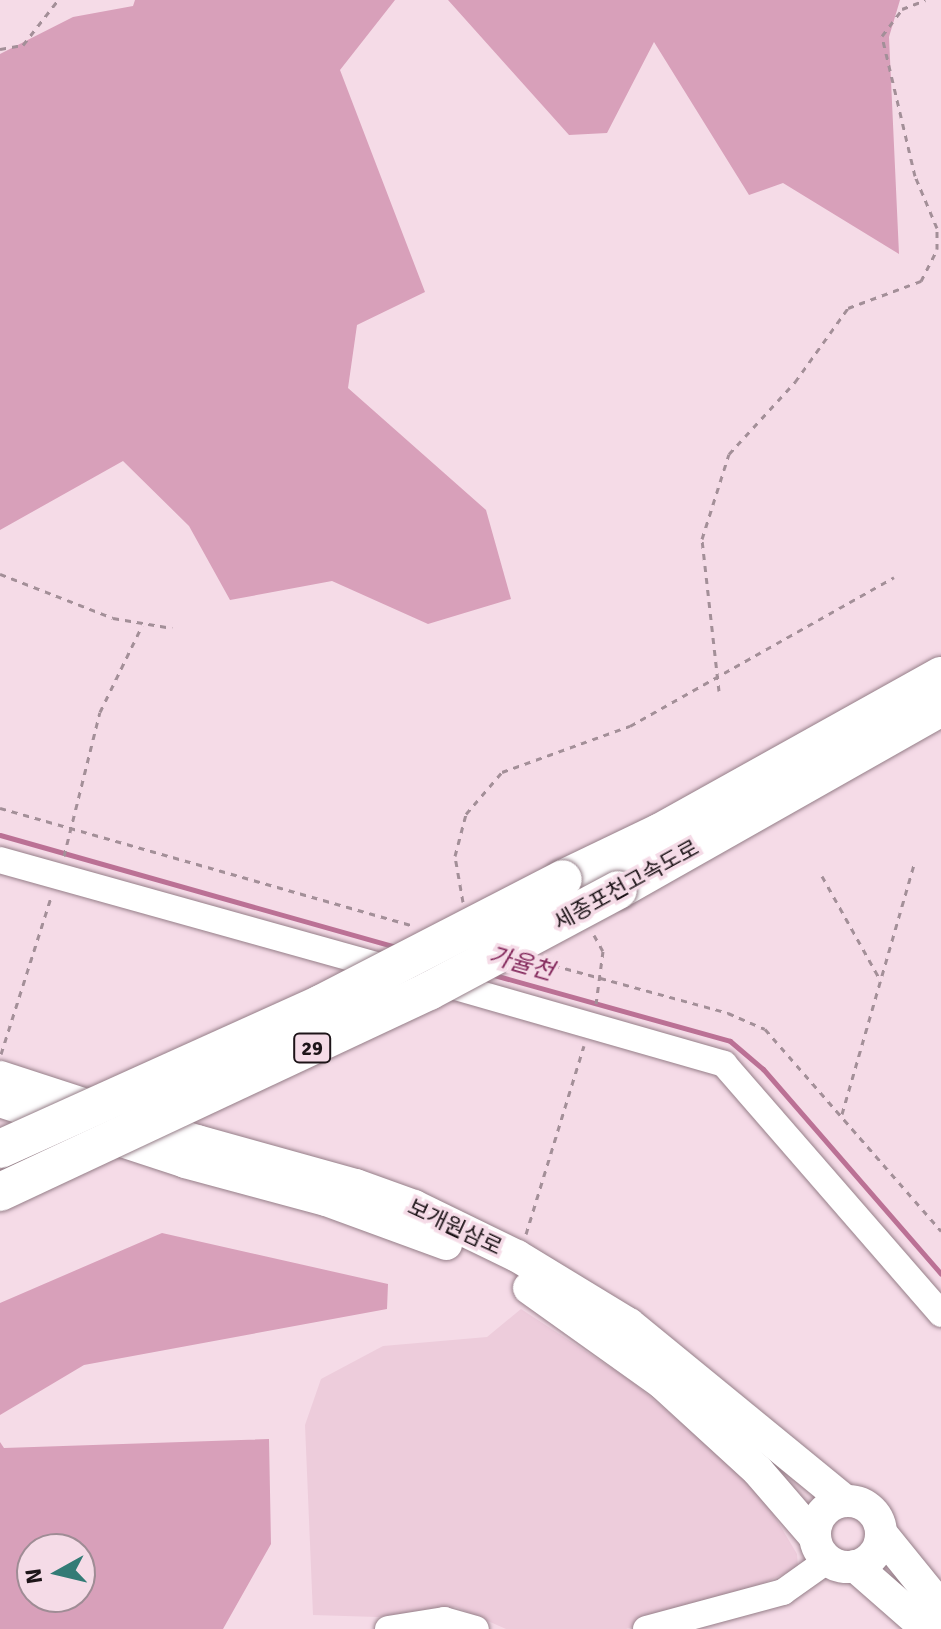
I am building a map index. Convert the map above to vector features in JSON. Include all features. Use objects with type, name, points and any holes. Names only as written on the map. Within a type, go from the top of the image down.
[{"type":"highway","name":"세종포천고속도로","points":[[0,1149],[321,1004],[659,833],[941,676]]},
{"type":"highway","name":"세종포천고속도로","points":[[0,1192],[429,991],[618,890],[941,707]]},
{"type":"main road","name":"보개원삼로","points":[[0,1077],[197,1141],[356,1185],[414,1206],[517,1256],[629,1324],[845,1501]]},
{"type":"main road","name":"보개원삼로","points":[[0,1101],[413,1229],[510,1276],[620,1348],[662,1383],[758,1471],[833,1554],[927,1629]]},
{"type":"main road","points":[[881,1533],[874,1555],[833,1554],[826,1509],[845,1501],[873,1512],[881,1533],[941,1607]]},
{"type":"street","points":[[0,860],[59,872],[592,1020],[724,1064],[941,1314]]},
{"type":"street","points":[[646,1629],[783,1592],[833,1554]]},
{"type":"street","points":[[388,1629],[444,1620],[476,1629]]},
{"type":"path","points":[[0,49],[23,45],[58,0]]},
{"type":"path","points":[[719,691],[714,682],[702,539],[729,454],[795,382],[848,308],[921,281],[939,250],[937,228],[915,176],[882,36],[902,9],[925,0]]},
{"type":"path","points":[[0,574],[142,626],[172,628]]},
{"type":"path","points":[[473,913],[463,901],[455,856],[466,814],[502,772],[630,726],[714,682],[894,577]]},
{"type":"path","points":[[0,1059],[69,838],[100,712],[142,626]]},
{"type":"path","points":[[842,1115],[914,864]]},
{"type":"path","points":[[822,876],[881,981]]},
{"type":"path","points":[[517,1256],[538,1206],[600,990],[603,951],[591,931]]},
{"type":"shaded area","points":[[135,0],[395,0],[340,70],[425,292],[357,325],[348,388],[486,510],[511,599],[428,624],[332,581],[230,600],[189,526],[123,461],[0,530],[0,54],[73,17],[133,6]]},
{"type":"shaded area","points":[[448,0],[900,0],[889,37],[899,254],[783,183],[749,195],[654,42],[607,133],[569,135]]},
{"type":"shaded area","points":[[162,1233],[388,1284],[387,1309],[84,1365],[0,1415],[0,1303]]},
{"type":"shaded area","points":[[521,1309],[631,1381],[756,1485],[797,1554],[798,1568],[721,1601],[626,1629],[506,1629],[456,1607],[377,1617],[313,1615],[305,1425],[321,1379],[383,1346],[487,1337]]},
{"type":"shaded area","points":[[269,1439],[271,1544],[223,1629],[0,1629],[0,1442],[4,1448]]},
{"type":"waterway","name":"가율천","points":[[0,835],[396,947]]},
{"type":"waterway","name":"가율천","points":[[494,975],[730,1041],[763,1069],[941,1274]]}]
